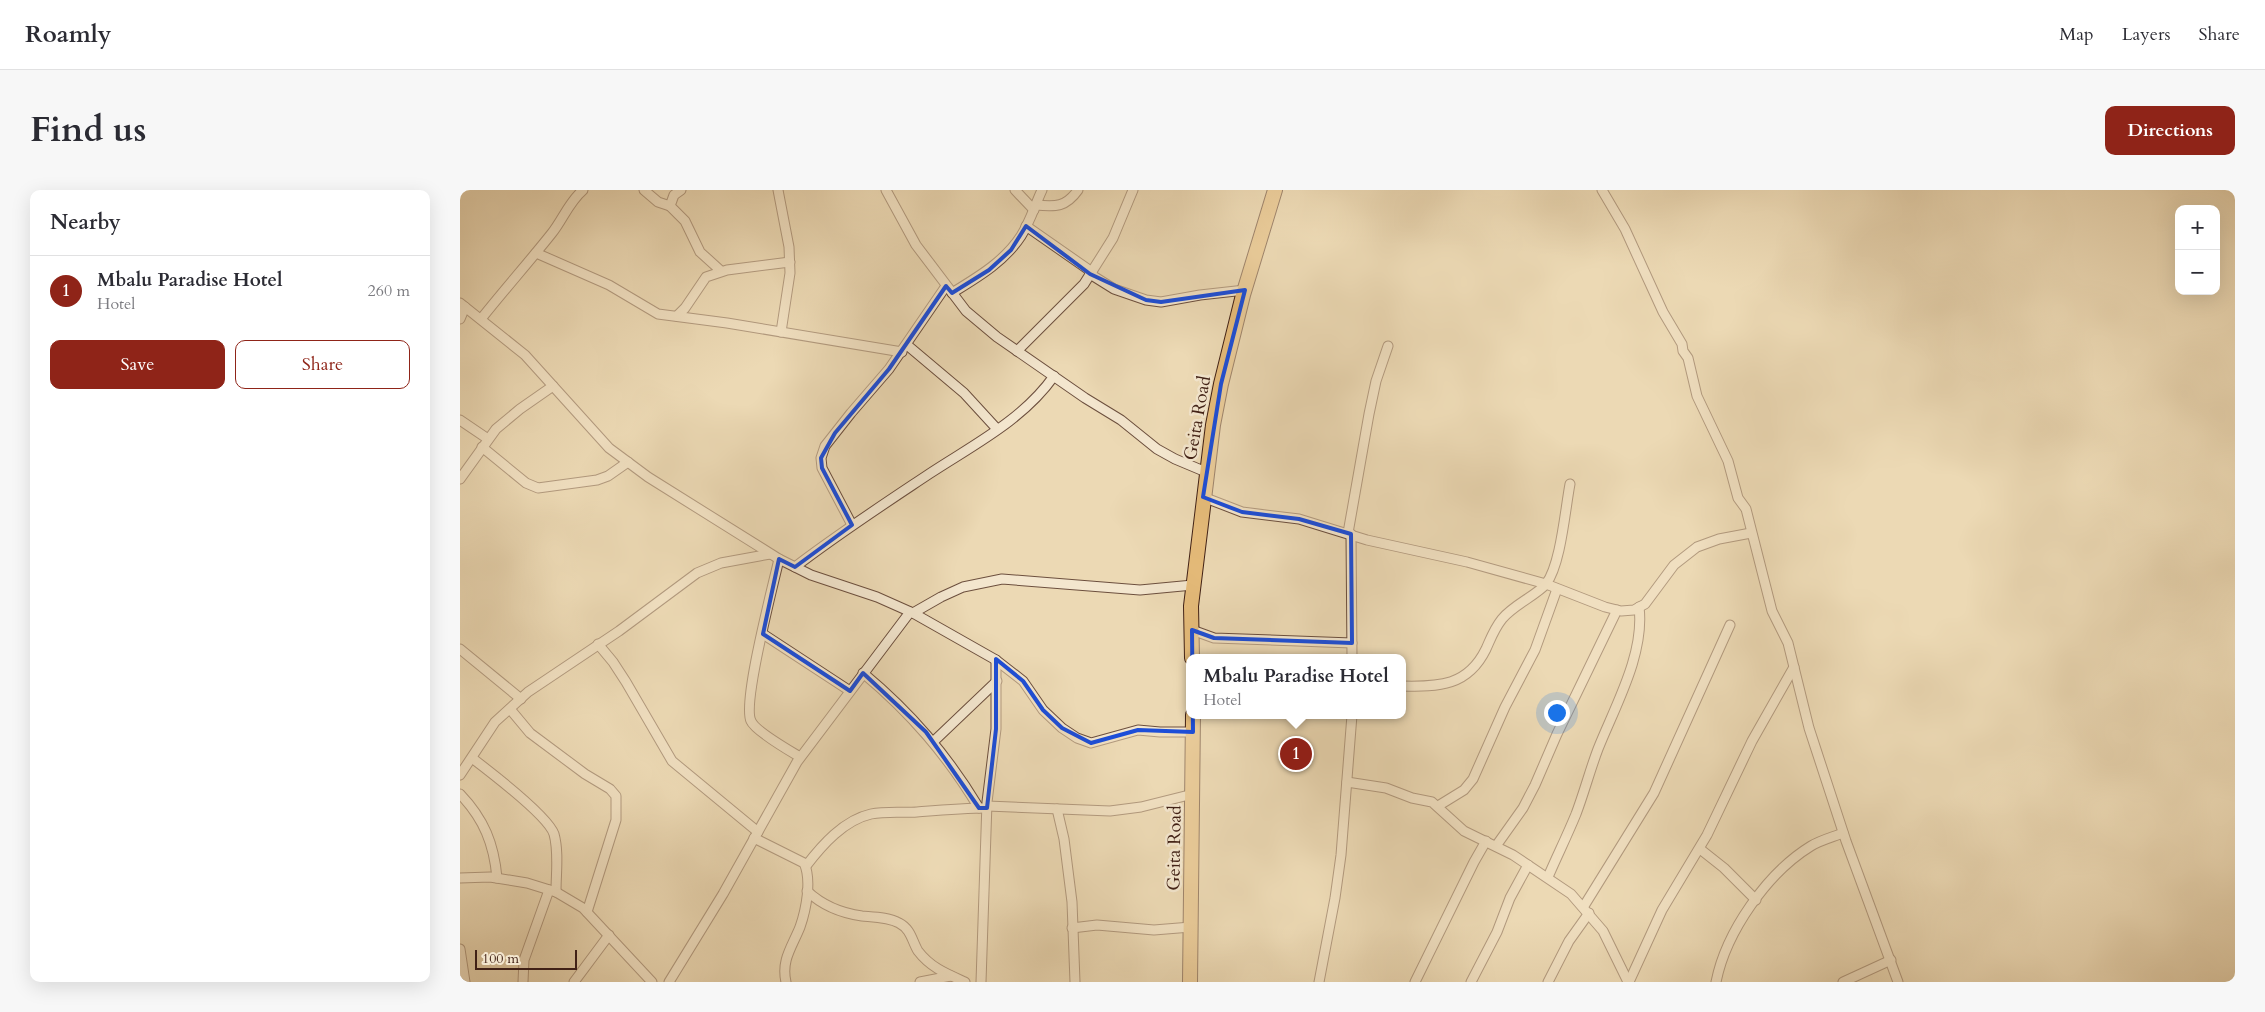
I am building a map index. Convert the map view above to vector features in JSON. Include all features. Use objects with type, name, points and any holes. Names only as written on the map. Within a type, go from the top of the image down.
[{"type":"highway","name":"Geita Road","points":[[1192,654],[1193,585],[1206,472],[1221,384],[1245,290],[1275,190]]},
{"type":"highway","name":"Geita Road","points":[[1190,982],[1193,719]]},
{"type":"street","points":[[481,319],[536,253],[575,197],[583,190]]},
{"type":"street","points":[[644,190],[658,202],[670,206],[685,221],[700,252],[721,271]]},
{"type":"street","points":[[670,206],[674,195],[682,190]]},
{"type":"street","points":[[778,190],[790,262],[789,291],[781,332]]},
{"type":"street","points":[[886,190],[916,245],[966,311],[997,337],[1085,398],[1121,420],[1157,449],[1206,472]]},
{"type":"street","points":[[1015,190],[1035,208],[1064,204],[1078,190]]},
{"type":"street","points":[[852,525],[822,468],[821,458],[835,433],[949,290],[989,270],[1011,250],[1026,226],[1042,190]]},
{"type":"street","points":[[1017,351],[1071,298],[1091,273],[1113,238],[1133,190]]},
{"type":"street","points":[[1602,190],[1626,229],[1663,312],[1688,358],[1697,396],[1728,461],[1738,498],[1746,509],[1772,611],[1788,642],[1810,728],[1843,833],[1898,982]]},
{"type":"street","points":[[1026,226],[1114,289],[1146,300],[1162,302],[1200,294],[1245,290]]},
{"type":"street","points":[[536,253],[609,285],[658,314],[904,348],[964,394],[997,429]]},
{"type":"street","points":[[677,316],[685,308],[706,277],[721,271],[790,262]]},
{"type":"street","points":[[460,319],[463,305],[525,355],[609,448],[692,506],[779,559],[811,575],[878,597],[996,660],[1023,681],[1043,710],[1062,728],[1077,738],[1091,743],[1138,730],[1193,732]]},
{"type":"street","points":[[1352,654],[1350,512],[1371,405],[1388,346]]},
{"type":"street","points":[[795,567],[852,525],[1029,406],[1054,376]]},
{"type":"street","points":[[460,479],[496,429],[520,408],[553,386]]},
{"type":"street","points":[[460,420],[488,439]]},
{"type":"street","points":[[482,447],[526,483],[538,488],[597,480],[608,476],[628,462]]},
{"type":"street","points":[[1406,686],[1427,687],[1450,683],[1467,675],[1477,665],[1493,632],[1503,617],[1546,584],[1558,550],[1570,484]]},
{"type":"street","points":[[1203,497],[1242,512],[1298,520],[1367,540],[1467,562],[1546,584],[1618,610],[1634,610],[1644,604],[1674,565],[1697,547],[1719,539],[1751,533]]},
{"type":"street","points":[[460,775],[495,722],[521,698],[697,573],[722,563],[770,554]]},
{"type":"street","points":[[779,559],[750,692],[750,720],[779,744],[800,757]]},
{"type":"street","points":[[668,982],[723,894],[777,794],[800,757],[911,613],[963,587],[1002,579],[1140,590],[1193,585]]},
{"type":"street","points":[[1438,806],[1464,790],[1473,778],[1505,707],[1535,650],[1557,589]]},
{"type":"street","points":[[1548,877],[1576,813],[1617,705],[1639,640],[1641,622],[1639,607]]},
{"type":"street","points":[[1496,846],[1523,808],[1535,785],[1557,734],[1618,610]]},
{"type":"street","points":[[1548,982],[1569,941],[1650,799],[1730,625]]},
{"type":"street","points":[[1192,630],[1214,638],[1352,643]]},
{"type":"street","points":[[763,634],[850,691]]},
{"type":"street","points":[[598,644],[617,668],[672,761],[756,835],[806,866],[808,870],[806,892],[800,927],[784,961],[786,982]]},
{"type":"street","points":[[460,649],[521,698]]},
{"type":"street","points":[[981,982],[984,808],[996,729],[996,660]]},
{"type":"street","points":[[1629,982],[1641,953],[1674,887],[1700,849],[1734,782],[1752,741],[1794,667]]},
{"type":"street","points":[[863,673],[896,700],[934,742],[984,808]]},
{"type":"street","points":[[934,742],[997,681]]},
{"type":"street","points":[[510,708],[530,733],[610,789],[616,796],[616,820],[587,912]]},
{"type":"street","points":[[1319,982],[1335,898],[1352,719]]},
{"type":"street","points":[[472,758],[498,777],[542,817],[553,832],[556,850],[552,891],[524,960],[523,982]]},
{"type":"street","points":[[1347,782],[1386,788],[1412,798],[1432,802],[1438,806],[1452,823],[1464,831],[1496,846],[1548,877],[1571,894],[1587,910],[1603,931],[1629,982]]},
{"type":"street","points":[[460,794],[478,815],[487,830],[494,851],[497,878]]},
{"type":"street","points":[[806,866],[816,853],[844,828],[856,820],[871,814],[984,808],[1110,810],[1141,808],[1193,794]]},
{"type":"street","points":[[1057,809],[1068,864],[1072,902],[1075,982]]},
{"type":"street","points":[[1716,982],[1720,962],[1734,930],[1756,900],[1790,861],[1813,845],[1843,833]]},
{"type":"street","points":[[1415,982],[1486,841]]},
{"type":"street","points":[[1700,849],[1724,868],[1756,900]]},
{"type":"street","points":[[1471,982],[1497,932],[1510,898],[1528,865]]},
{"type":"street","points":[[460,878],[497,878],[527,883],[552,891],[587,912],[652,982]]},
{"type":"street","points":[[806,892],[827,906],[841,912],[882,918],[899,923],[913,938],[917,949],[930,965],[965,982]]},
{"type":"street","points":[[1072,928],[1097,925],[1154,930],[1191,927]]},
{"type":"street","points":[[574,982],[609,936]]},
{"type":"street","points":[[460,949],[465,982]]},
{"type":"street","points":[[1843,982],[1891,960]]},
{"type":"street","points":[[920,982],[951,976]]},
{"type":"highlighted area","points":[[1026,226],[1090,274],[1146,300],[1161,302],[1245,290],[1221,384],[1203,497],[1242,512],[1299,519],[1351,534],[1352,643],[1214,638],[1192,630],[1193,732],[1138,730],[1091,743],[1062,728],[1043,710],[1023,681],[996,659],[996,729],[987,808],[979,808],[926,732],[863,673],[850,691],[763,634],[779,559],[795,567],[852,525],[822,468],[821,458],[835,433],[889,369],[946,286],[952,293],[989,270],[1011,250]]},
{"type":"place","name":"Mbalu Paradise Hotel","points":[[1296,754]]}]
